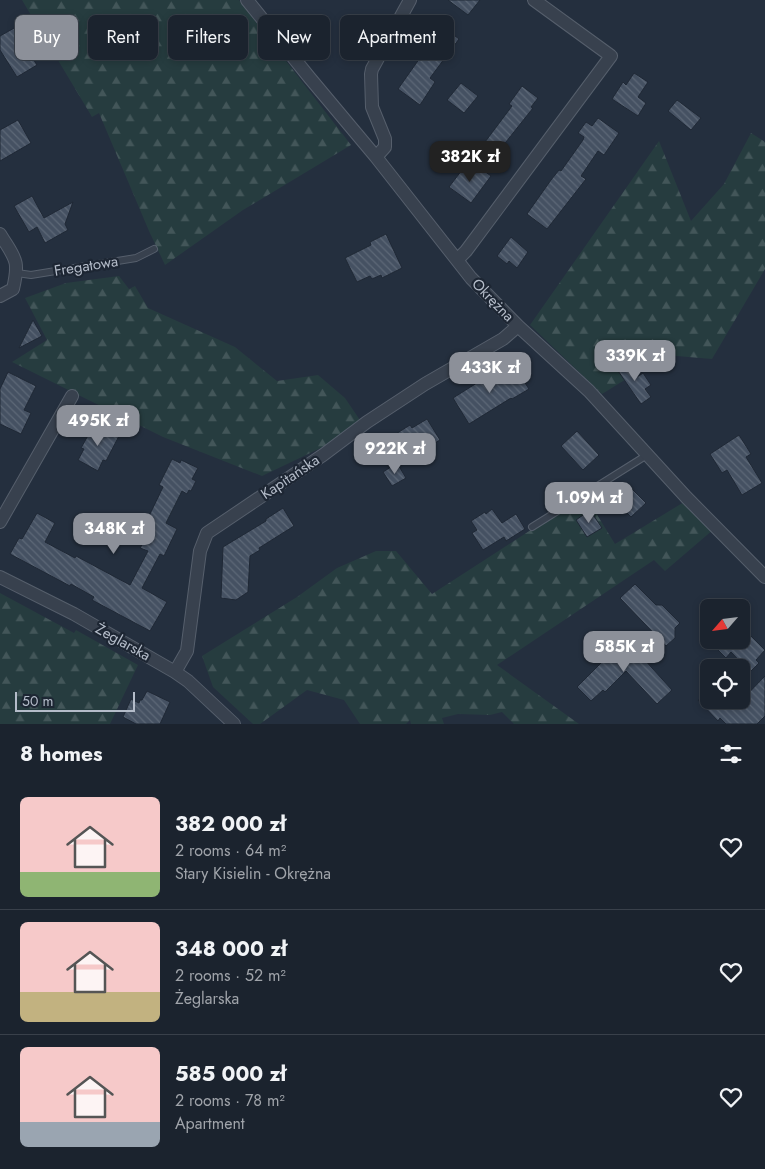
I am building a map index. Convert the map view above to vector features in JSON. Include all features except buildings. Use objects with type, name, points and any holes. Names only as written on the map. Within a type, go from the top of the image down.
[{"type":"street","name":"Okrężna","points":[[247,0],[309,78],[376,157],[471,278],[518,326],[589,390],[647,455],[765,577]]},
{"type":"street","points":[[376,157],[385,147],[386,139],[372,107],[372,69],[410,0]]},
{"type":"street","points":[[457,260],[466,252],[611,56],[534,0]]},
{"type":"street","points":[[0,234],[17,262],[14,289],[0,296]]},
{"type":"street","name":"Kapitańska","points":[[175,672],[187,651],[200,551],[207,533],[323,455],[367,422],[425,384],[503,339],[518,326]]},
{"type":"street","points":[[0,522],[72,396]]},
{"type":"street","name":"Żeglarska","points":[[0,576],[74,614],[175,672],[188,681],[234,724]]},
{"type":"lane","name":"Fregatowa","points":[[17,273],[31,275],[136,258],[154,250]]},
{"type":"lane","points":[[532,527],[647,455]]},
{"type":"green space","points":[[22,0],[239,0],[258,25],[258,60],[285,60],[351,145],[243,210],[165,265],[99,113],[92,117],[58,60],[78,60],[78,15],[31,15]]},
{"type":"green space","points":[[751,133],[765,142],[765,269],[712,359],[665,355],[602,394],[530,325],[659,141],[691,221],[724,184]]},
{"type":"green space","points":[[119,276],[129,289],[135,286],[148,308],[235,347],[277,381],[318,375],[345,398],[364,426],[262,476],[163,437],[12,362],[47,340],[25,298],[66,283]]},
{"type":"green space","points":[[585,495],[615,544],[694,496],[721,523],[665,571],[654,560],[497,665],[579,724],[514,724],[502,712],[490,715],[458,714],[442,718],[444,724],[411,724],[410,720],[406,724],[360,724],[344,700],[307,690],[260,724],[253,724],[213,687],[202,656],[297,597],[337,568],[376,551],[396,551],[432,594]]},
{"type":"green space","points":[[0,593],[74,633],[76,630],[138,665],[110,724],[0,724]]}]
